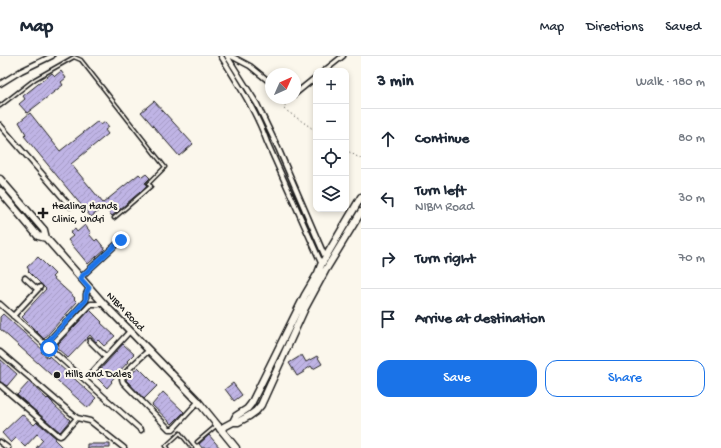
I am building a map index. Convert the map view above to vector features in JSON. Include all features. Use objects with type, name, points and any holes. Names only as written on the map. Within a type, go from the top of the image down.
[{"type":"street","points":[[0,84],[21,71],[52,56]]},
{"type":"street","points":[[221,56],[251,106],[261,126],[325,271]]},
{"type":"street","points":[[227,56],[257,104],[279,150],[329,265]]},
{"type":"street","points":[[231,56],[250,66],[265,78]]},
{"type":"street","points":[[328,68],[343,56]]},
{"type":"street","points":[[301,89],[313,79]]},
{"type":"street","points":[[0,125],[70,206]]},
{"type":"street","points":[[0,179],[44,230],[46,238]]},
{"type":"street","name":"NIBM Road","points":[[0,191],[38,236],[46,238],[89,288],[198,402],[236,448]]},
{"type":"street","points":[[233,422],[236,416],[251,404],[305,295],[318,273],[321,264],[361,197]]},
{"type":"street","points":[[218,427],[233,422],[238,422],[256,411],[261,405],[305,308],[325,271],[361,212]]},
{"type":"street","points":[[80,278],[121,240]]},
{"type":"street","points":[[13,316],[38,288],[25,278]]},
{"type":"street","points":[[47,346],[86,300],[86,294],[89,288]]},
{"type":"street","points":[[47,346],[72,324],[91,304],[103,303]]},
{"type":"street","points":[[0,304],[142,430]]},
{"type":"street","points":[[67,321],[72,324]]},
{"type":"street","points":[[85,380],[130,332]]},
{"type":"street","points":[[90,341],[106,357]]},
{"type":"street","points":[[149,350],[123,376],[122,382],[169,429],[173,429],[198,402]]},
{"type":"street","points":[[0,352],[77,418],[90,421],[121,447]]},
{"type":"street","points":[[0,385],[60,436],[77,418]]},
{"type":"street","points":[[0,442],[8,448]]},
{"type":"lane","points":[[0,106],[41,75],[74,57],[81,60],[165,167],[148,184],[151,186],[114,218]]},
{"type":"lane","points":[[197,442],[218,427]]},
{"type":"lane","points":[[168,448],[166,446],[180,433],[192,448]]},
{"type":"path","points":[[286,104],[284,109],[313,129]]},
{"type":"path","points":[[349,152],[361,159]]},
{"type":"building","points":[[61,71],[66,78],[61,82],[63,85],[27,113],[19,104],[25,99],[23,96],[52,73],[55,76]]},
{"type":"building","points":[[154,101],[193,144],[179,156],[141,112]]},
{"type":"building","points":[[30,113],[60,151],[98,121],[101,125],[105,122],[109,127],[105,130],[108,134],[71,164],[103,203],[139,174],[142,177],[146,174],[150,178],[145,183],[147,186],[112,216],[104,207],[91,217],[24,136],[26,134],[19,122]]},
{"type":"building","points":[[85,225],[91,233],[89,234],[95,241],[97,239],[105,249],[88,264],[68,240],[73,236],[70,233],[75,229],[77,232]]},
{"type":"building","points":[[38,257],[55,274],[52,277],[75,298],[74,299],[77,302],[44,339],[22,317],[46,289],[28,271],[29,270],[27,267]]},
{"type":"building","points":[[90,310],[115,336],[104,346],[98,340],[96,342],[90,335],[68,358],[57,348],[59,345],[58,344]]},
{"type":"building","points":[[3,314],[43,350],[41,352],[48,358],[49,356],[96,398],[88,408],[0,329],[0,317]]},
{"type":"building","points":[[123,344],[134,354],[111,381],[112,382],[107,388],[96,377],[99,375],[97,373]]},
{"type":"building","points":[[302,355],[306,362],[317,356],[322,364],[313,369],[311,366],[297,376],[289,363]]},
{"type":"building","points":[[0,359],[17,374],[7,386],[0,382]]},
{"type":"building","points":[[138,367],[157,386],[144,399],[126,380]]},
{"type":"building","points":[[29,382],[70,420],[60,432],[17,395]]},
{"type":"building","points":[[233,383],[242,395],[234,401],[225,389]]},
{"type":"building","points":[[163,392],[184,412],[172,424],[152,405]]},
{"type":"building","points":[[22,414],[34,425],[37,422],[56,438],[54,439],[63,448],[36,448],[43,440],[37,434],[25,447],[16,438],[11,443],[2,433]]},
{"type":"building","points":[[209,435],[220,448],[202,448],[199,444]]},
{"type":"building","points":[[87,444],[110,444],[110,448],[87,448]]},
{"type":"place","name":"Healing Hands Clinic, Undri","points":[[43,213]]},
{"type":"place","name":"Hills and Dales","points":[[57,375]]},
{"type":"route","points":[[49,348],[45,345],[86,300],[86,294],[89,288],[80,278],[121,240]]}]
